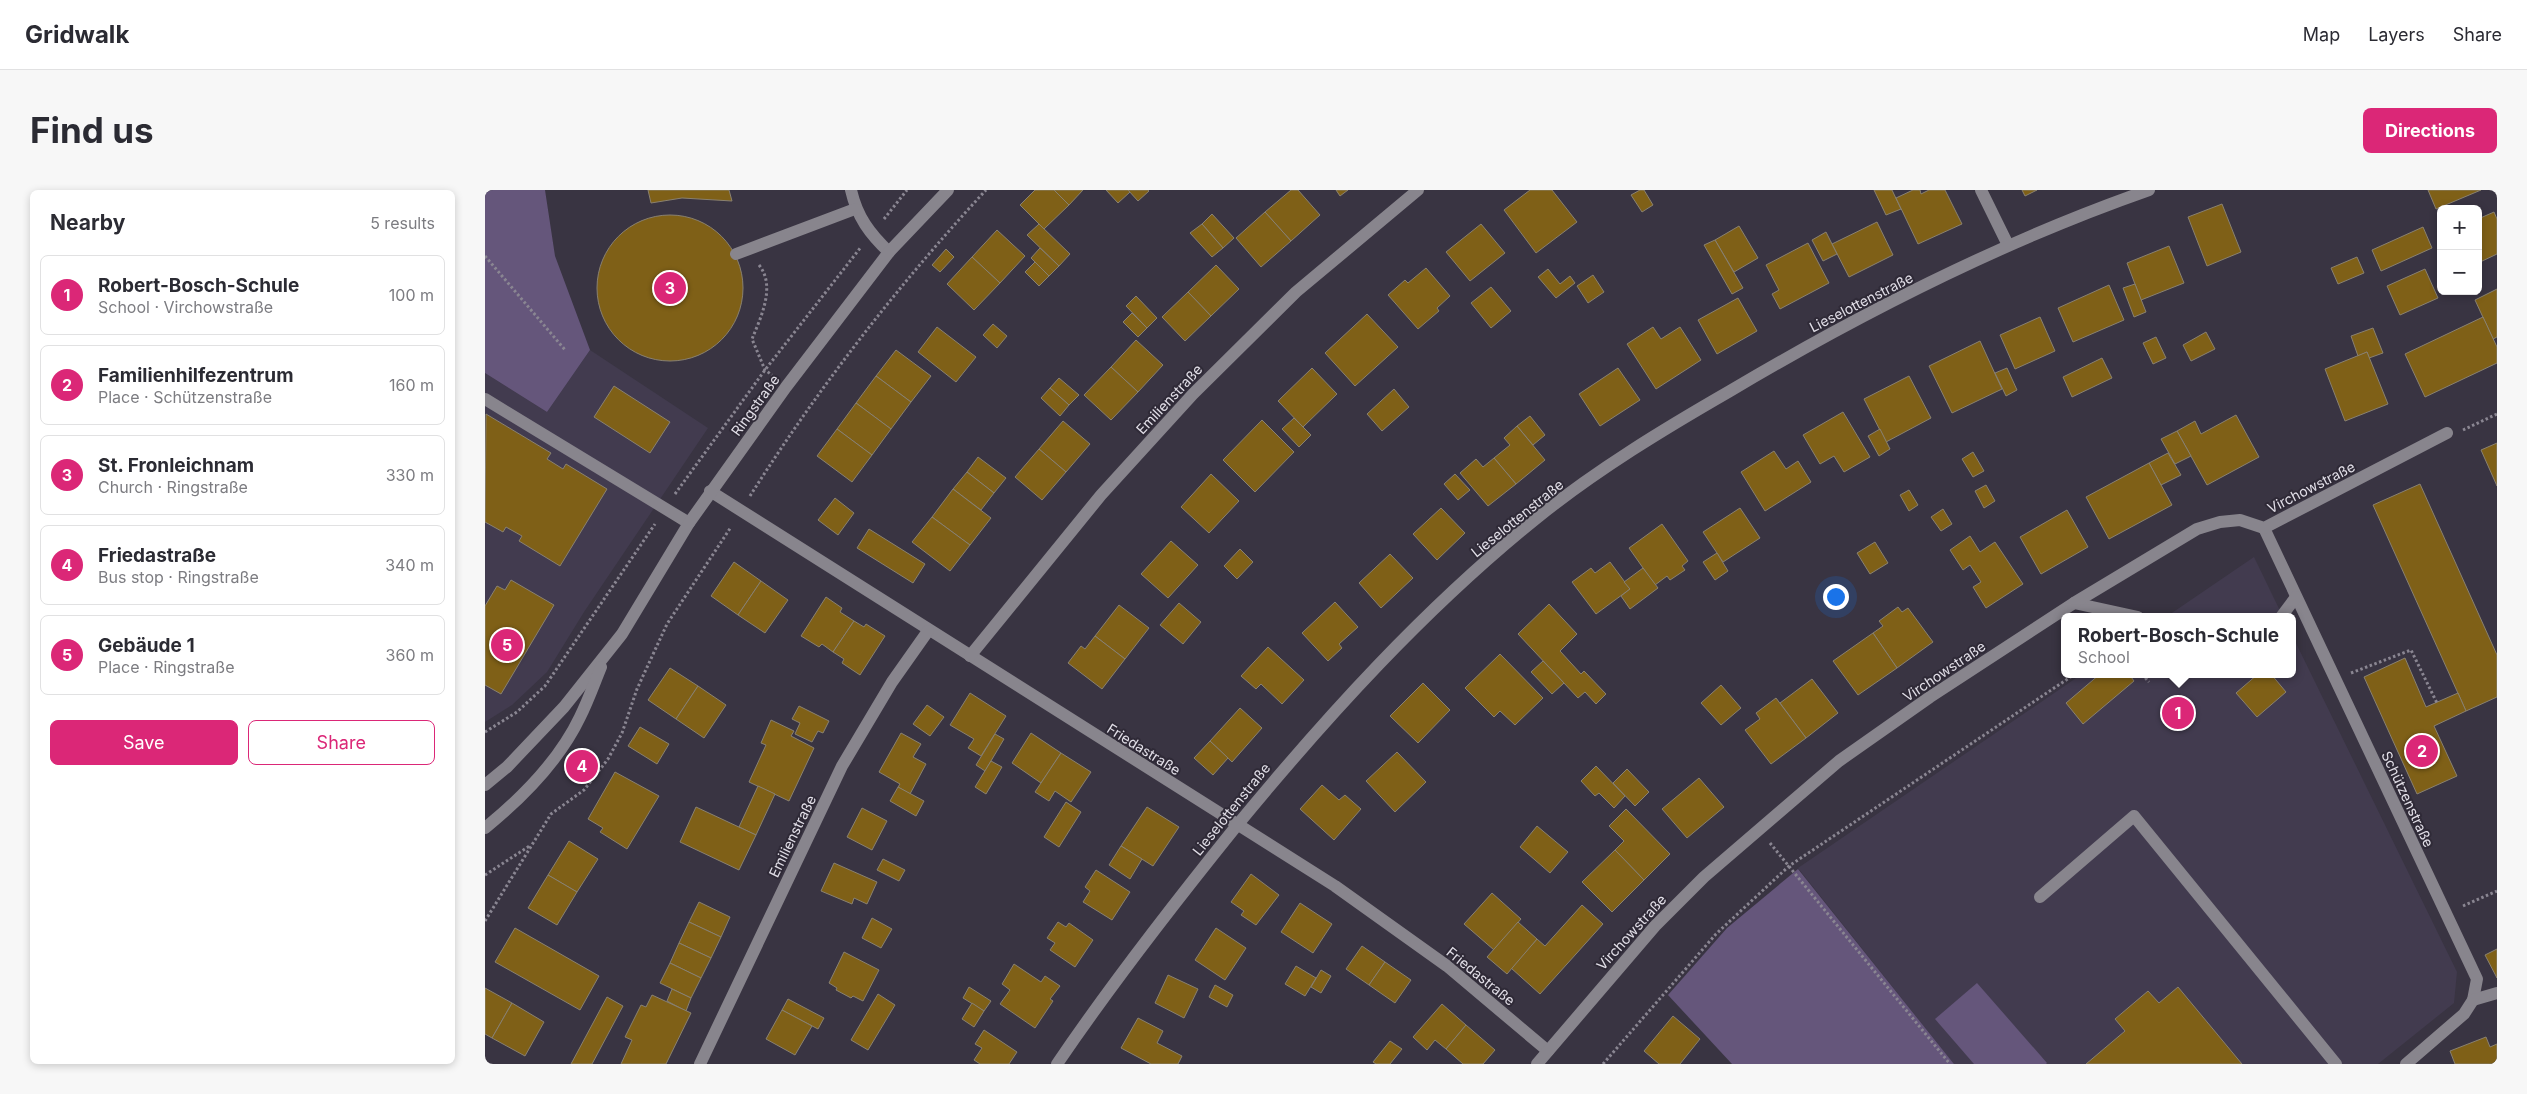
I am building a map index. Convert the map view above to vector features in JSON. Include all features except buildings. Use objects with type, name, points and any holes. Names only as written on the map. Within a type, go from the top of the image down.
[{"type":"street","points":[[851,190],[855,209],[871,234],[889,252]]},
{"type":"street","name":"Ringstraße","points":[[485,785],[507,767],[564,708],[607,653],[621,634],[689,523],[786,387],[889,252],[948,190]]},
{"type":"street","name":"Emilienstraße","points":[[970,656],[1101,495],[1193,394],[1296,292],[1418,190]]},
{"type":"street","points":[[1981,190],[2008,245]]},
{"type":"street","name":"Lieselottenstraße","points":[[1057,1064],[1134,956],[1309,739],[1384,659],[1469,576],[1539,516],[1609,466],[1787,357],[2008,245],[2149,190]]},
{"type":"street","points":[[741,252],[855,209]]},
{"type":"street","points":[[485,399],[689,523]]},
{"type":"street","name":"Virchowstraße","points":[[1537,1064],[1655,926],[1704,877],[1839,761],[1915,707],[2074,603],[2197,529],[2220,522],[2240,520],[2264,528],[2447,433]]},
{"type":"street","name":"Friedastraße","points":[[711,491],[740,512],[1335,886],[1417,944],[1477,990],[1548,1051]]},
{"type":"street","name":"Schützenstraße","points":[[2264,528],[2445,914],[2477,978],[2473,1000]]},
{"type":"street","points":[[2284,613],[2296,598]]},
{"type":"street","points":[[2074,603],[2120,613]]},
{"type":"street","name":"Emilienstraße","points":[[699,1064],[843,766],[893,682],[928,630]]},
{"type":"street","name":"Ringstraße","points":[[485,828],[515,803],[551,764],[580,718],[607,653]]},
{"type":"street","points":[[2040,898],[2134,816],[2336,1064]]},
{"type":"street","points":[[2407,1064],[2464,1014],[2473,1000],[2497,994]]},
{"type":"path","points":[[485,732],[517,712],[545,686],[665,509],[765,370],[907,190]]},
{"type":"path","points":[[485,921],[551,814],[584,790],[608,759],[622,733],[637,689],[667,624],[786,439],[835,370],[986,190]]},
{"type":"path","points":[[741,252],[766,274],[764,308],[752,339],[765,370],[786,387]]},
{"type":"path","points":[[485,256],[566,351]]},
{"type":"path","points":[[2447,433],[2461,431],[2497,414]]},
{"type":"path","points":[[2335,679],[2411,650],[2437,703]]},
{"type":"path","points":[[1603,1064],[1717,934],[1789,866],[2069,678]]},
{"type":"path","points":[[2146,678],[2149,682]]},
{"type":"path","points":[[1759,828],[1950,1064]]},
{"type":"path","points":[[485,875],[533,844]]},
{"type":"path","points":[[2445,914],[2497,891]]},
{"type":"shaded area","points":[[485,190],[545,190],[555,256],[590,350],[547,412],[485,373]]},
{"type":"shaded area","points":[[590,350],[708,428],[584,612],[547,672],[512,705],[485,722],[485,373],[547,412]]},
{"type":"shaded area","points":[[2254,557],[2281,613],[2172,613]]},
{"type":"shaded area","points":[[2296,643],[2457,972],[2454,1003],[2378,1064],[1954,1064],[1798,868],[2076,678],[2296,678]]},
{"type":"shaded area","points":[[1798,869],[1954,1064],[1732,1064],[1668,995],[1727,928]]},
{"type":"shaded area","points":[[1977,983],[2046,1064],[1974,1064],[1935,1019]]},
{"type":"place","name":"St. Fronleichnam","points":[[670,288]]},
{"type":"place","name":"Gebäude 1","points":[[507,645]]},
{"type":"place","name":"Robert-Bosch-Schule","points":[[2178,713]]},
{"type":"place","name":"Familienhilfezentrum","points":[[2422,751]]},
{"type":"place","name":"Friedastraße","points":[[582,766]]}]
